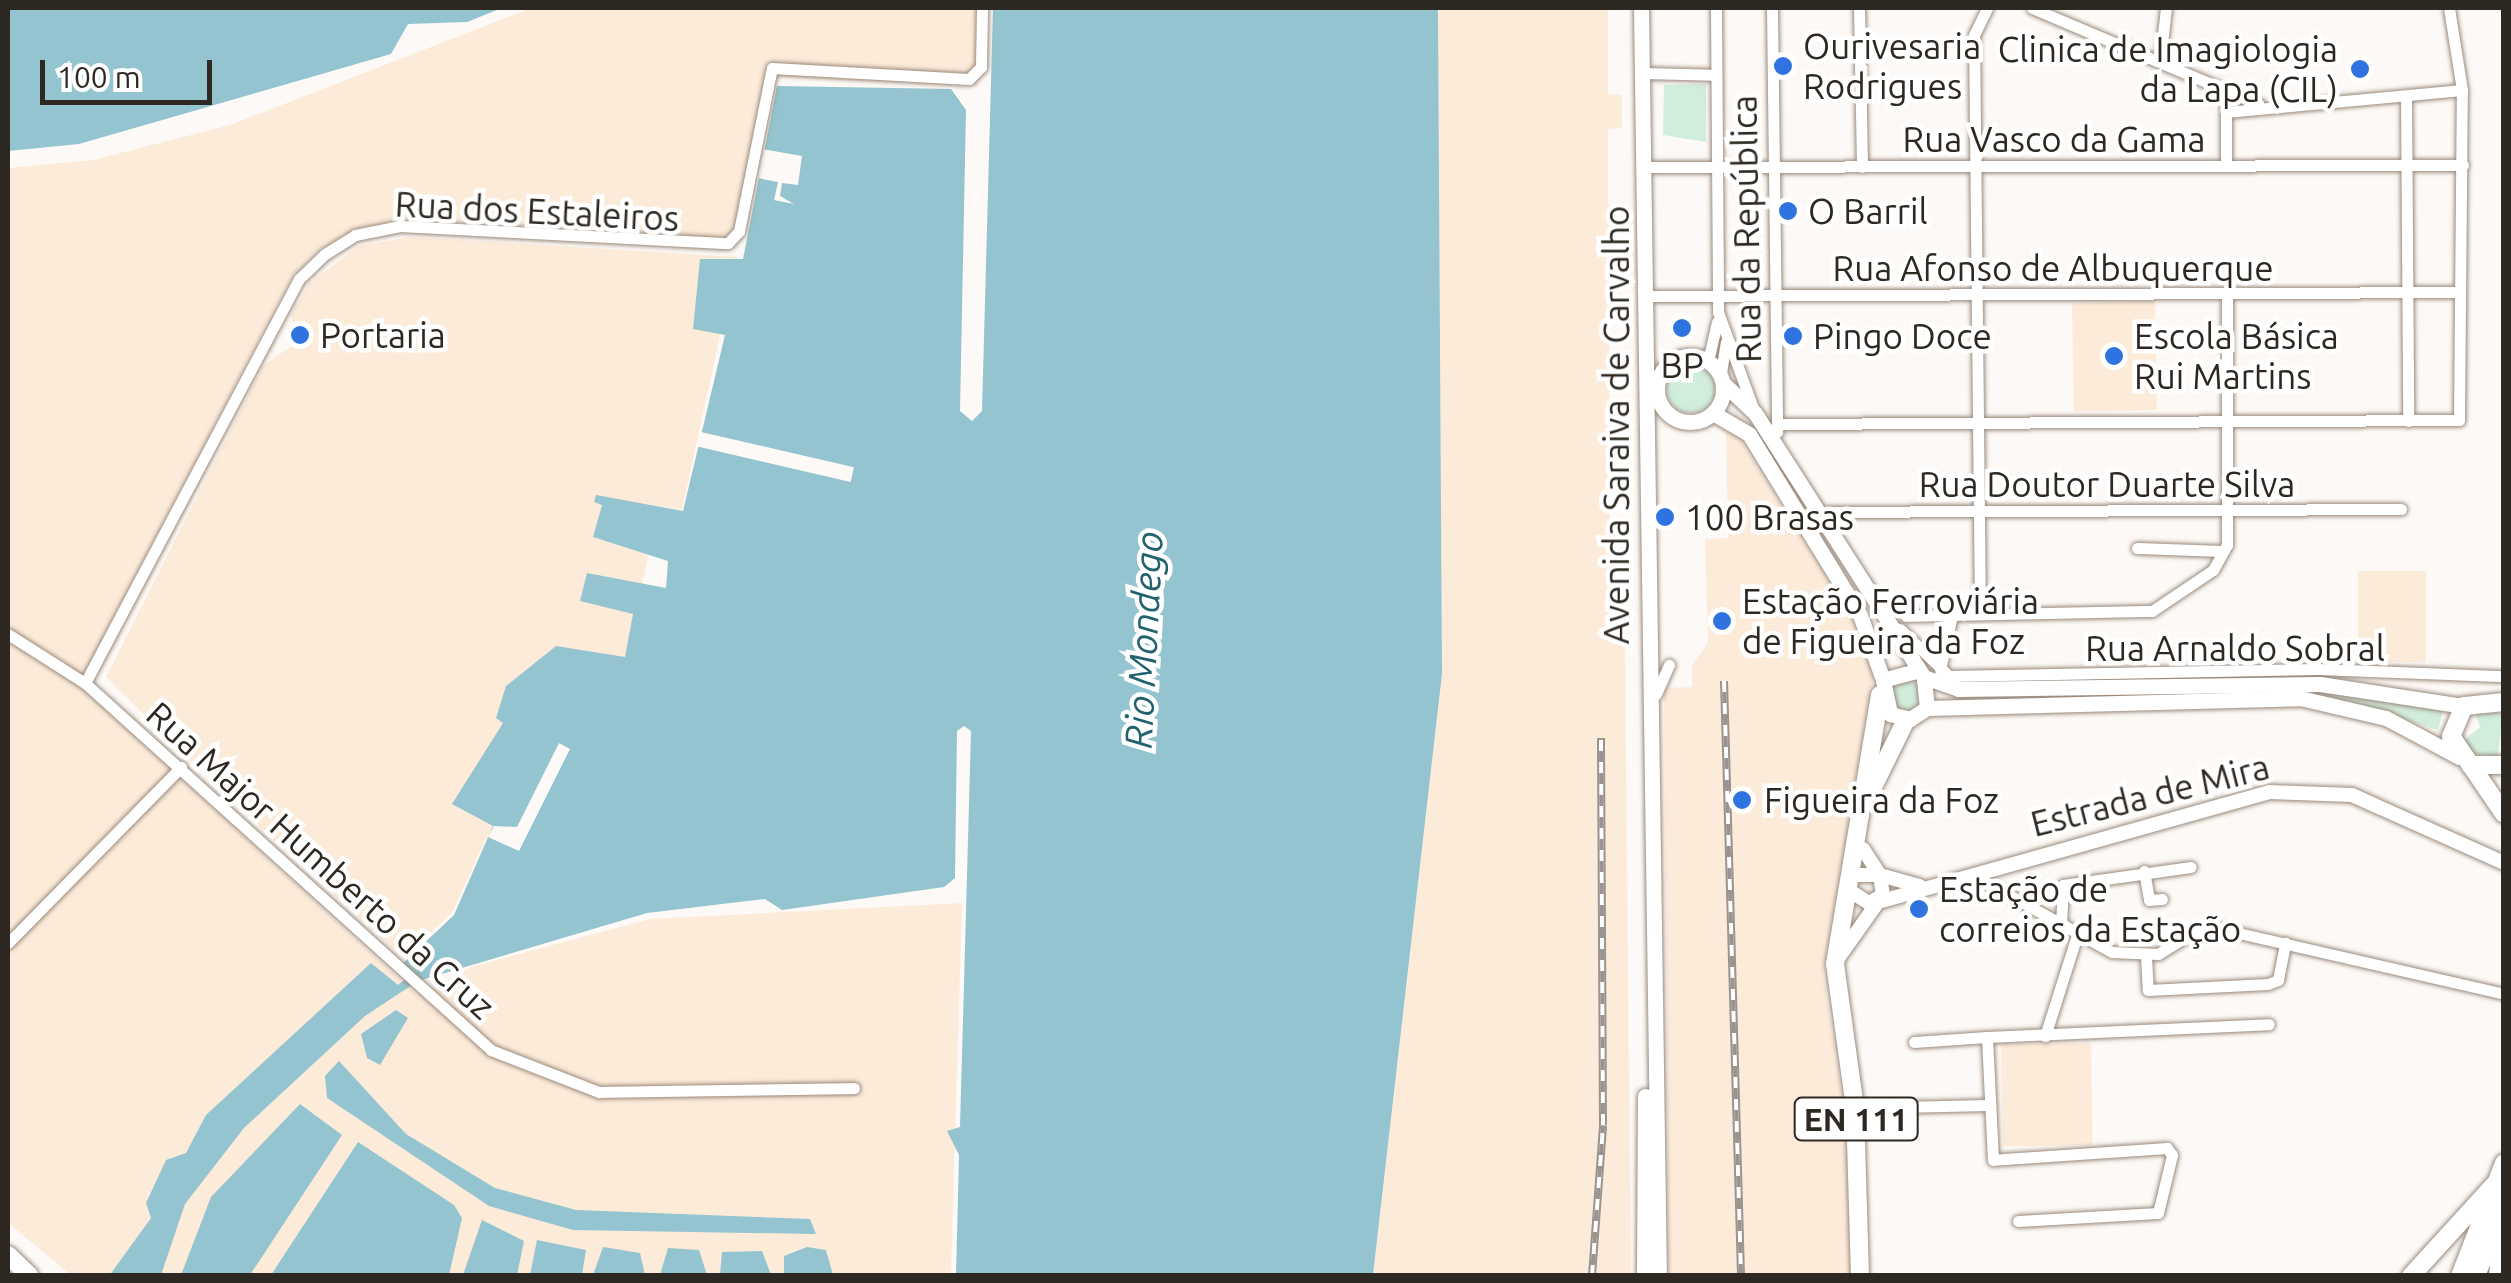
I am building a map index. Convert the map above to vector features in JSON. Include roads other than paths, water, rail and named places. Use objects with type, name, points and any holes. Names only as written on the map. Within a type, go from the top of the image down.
[{"type":"main road","name":"Avenida Saraiva de Carvalho","points":[[1641,8],[1646,167],[1643,442],[1649,842]]},
{"type":"main road","points":[[1645,340],[1670,362],[1718,373],[1754,413],[1812,512],[1920,674],[1927,708]]},
{"type":"main road","points":[[1645,340],[1656,392],[1674,417]]},
{"type":"main road","points":[[1643,442],[1656,392],[1670,362]]},
{"type":"main road","points":[[1713,413],[1718,373]]},
{"type":"main road","points":[[1643,442],[1674,417],[1713,413],[1749,434],[1860,615],[1890,714],[1906,720],[1927,708],[2300,698],[2386,718],[2465,761],[2504,765]]},
{"type":"main road","points":[[1882,688],[1920,674],[1958,689],[2320,684],[2464,706],[2501,701]]},
{"type":"main road","name":"EN 111","points":[[1860,1276],[1855,1108],[1835,964],[1852,883],[1882,688]]},
{"type":"main road","points":[[2464,706],[2452,725],[2465,761],[2499,808]]},
{"type":"main road","name":"EN 111","points":[[1852,883],[1863,849],[1879,761],[1906,720]]},
{"type":"main road","points":[[1644,1276],[1649,842]]},
{"type":"main road","points":[[1649,842],[1659,1276]]},
{"type":"main road","points":[[2460,1276],[2504,1162]]},
{"type":"main road","points":[[2411,1276],[2494,1185]]},
{"type":"main road","points":[[2476,1276],[2504,1203]]},
{"type":"main road","points":[[2498,1276],[2504,1220]]},
{"type":"main road","points":[[8,1256],[30,1276]]},
{"type":"street","name":"Rua dos Estaleiros","points":[[85,683],[299,279],[325,254],[355,235],[400,226],[728,244],[739,231],[772,68],[969,79],[981,67],[982,8]]},
{"type":"street","points":[[1716,8],[1718,373]]},
{"type":"street","name":"Rua da República","points":[[1772,8],[1777,451]]},
{"type":"street","points":[[1859,8],[1862,167]]},
{"type":"street","points":[[1980,614],[1974,35],[1988,8]]},
{"type":"street","points":[[2032,8],[2258,104]]},
{"type":"street","points":[[2160,62],[2166,8]]},
{"type":"street","points":[[1777,424],[2460,420],[2462,90],[2450,8]]},
{"type":"street","points":[[1641,73],[1716,75]]},
{"type":"street","points":[[2226,90],[2226,166]]},
{"type":"street","points":[[2226,112],[2258,104],[2462,90]]},
{"type":"street","points":[[2406,96],[2408,420]]},
{"type":"street","name":"Rua Vasco da Gama","points":[[1646,167],[2463,165]]},
{"type":"street","name":"Rua Afonso de Albuquerque","points":[[1646,296],[2460,292]]},
{"type":"street","points":[[1906,616],[2152,611],[2185,594],[2223,551],[2228,513],[2227,295]]},
{"type":"street","points":[[1718,312],[1754,413]]},
{"type":"street","points":[[1718,373],[1726,342]]},
{"type":"street","name":"Rua Doutor Duarte Silva","points":[[1812,512],[2228,513],[2401,509]]},
{"type":"street","points":[[2137,548],[2223,551]]},
{"type":"street","points":[[1874,606],[1940,670]]},
{"type":"street","points":[[1940,670],[1952,614]]},
{"type":"street","name":"Rua Major Humberto da Cruz","points":[[8,634],[85,683],[491,1050],[599,1092],[854,1088]]},
{"type":"street","points":[[1649,842],[1656,686],[1670,665]]},
{"type":"street","name":"Rua Arnaldo Sobral","points":[[1940,670],[2355,670],[2498,677]]},
{"type":"street","points":[[2498,677],[2501,701]]},
{"type":"street","points":[[8,944],[181,766]]},
{"type":"street","name":"Estrada de Mira","points":[[1878,902],[1920,886],[2311,788],[2410,816],[2504,863]]},
{"type":"street","points":[[1835,964],[1878,902],[1880,875],[1863,849]]},
{"type":"street","points":[[2061,924],[2058,888],[2144,871],[2191,867]]},
{"type":"street","points":[[2144,871],[2148,900],[2162,898]]},
{"type":"street","points":[[1970,873],[2076,934],[2146,956],[2195,931],[2285,943],[2499,992]]},
{"type":"street","points":[[1852,883],[1880,875],[1920,886]]},
{"type":"street","points":[[1852,883],[1878,902]]},
{"type":"street","points":[[2044,1036],[2076,934]]},
{"type":"street","points":[[2146,956],[2148,990],[2268,984],[2278,980],[2285,943]]},
{"type":"street","points":[[1914,1042],[2269,1024]]},
{"type":"street","points":[[1987,1038],[1993,1160],[2167,1148],[2158,1213],[2018,1221]]},
{"type":"street","points":[[1855,1108],[1988,1106]]},
{"type":"water","points":[[8,8],[502,8],[467,22],[408,24],[391,54],[79,144],[8,151]]},
{"type":"water","name":"Rio Mondego","points":[[993,8],[1438,8],[1442,674],[1373,1275],[956,1275],[959,1155],[947,1131],[960,1127],[971,731],[964,726],[957,731],[955,878],[944,887],[782,910],[765,899],[647,913],[418,981],[365,1016],[244,1128],[185,1204],[161,1275],[109,1276],[151,1218],[146,1203],[166,1160],[186,1153],[206,1115],[371,963],[398,985],[411,975],[401,965],[454,915],[493,826],[452,804],[503,723],[496,718],[506,686],[556,646],[625,657],[633,614],[580,601],[587,573],[666,588],[668,561],[593,537],[602,505],[594,502],[596,495],[683,511],[725,335],[693,329],[700,259],[743,259],[777,86],[951,89],[966,110],[960,411],[972,421],[982,411]]},
{"type":"water","points":[[396,1010],[408,1018],[380,1065],[367,1058],[361,1034]]},
{"type":"water","points":[[339,1061],[406,1134],[495,1188],[576,1210],[810,1219],[816,1234],[573,1230],[489,1206],[327,1098],[325,1076]]},
{"type":"water","points":[[300,1104],[342,1135],[250,1275],[181,1275],[211,1197]]},
{"type":"water","points":[[358,1142],[454,1205],[462,1218],[449,1275],[271,1275]]},
{"type":"water","points":[[482,1220],[524,1241],[517,1275],[463,1275]]},
{"type":"water","points":[[537,1240],[586,1250],[582,1275],[530,1275]]},
{"type":"water","points":[[603,1247],[640,1253],[645,1275],[593,1275]]},
{"type":"water","points":[[807,1247],[826,1250],[833,1275],[784,1275],[784,1256]]},
{"type":"water","points":[[668,1248],[699,1250],[707,1275],[660,1275]]},
{"type":"water","points":[[762,1251],[771,1275],[720,1275],[722,1252]]},
{"type":"railway","points":[[1724,681],[1741,1276]]},
{"type":"railway","points":[[1592,1276],[1603,1125],[1601,738]]},
{"type":"place","name":"Ourivesaria Rodrigues","points":[[1783,66]]},
{"type":"place","name":"Clinica de Imagiologia da Lapa (CIL)","points":[[2360,69]]},
{"type":"place","name":"O Barril","points":[[1788,211]]},
{"type":"place","name":"BP","points":[[1682,328]]},
{"type":"place","name":"Portaria","points":[[300,335]]},
{"type":"place","name":"Pingo Doce","points":[[1793,336]]},
{"type":"place","name":"Escola Básica Rui Martins","points":[[2114,356]]},
{"type":"place","name":"100 Brasas","points":[[1665,517]]},
{"type":"place","name":"Estação Ferroviária de Figueira da Foz","points":[[1722,621]]},
{"type":"place","name":"Figueira da Foz","points":[[1742,800]]},
{"type":"place","name":"Estação de correios da Estação","points":[[1919,909]]}]
